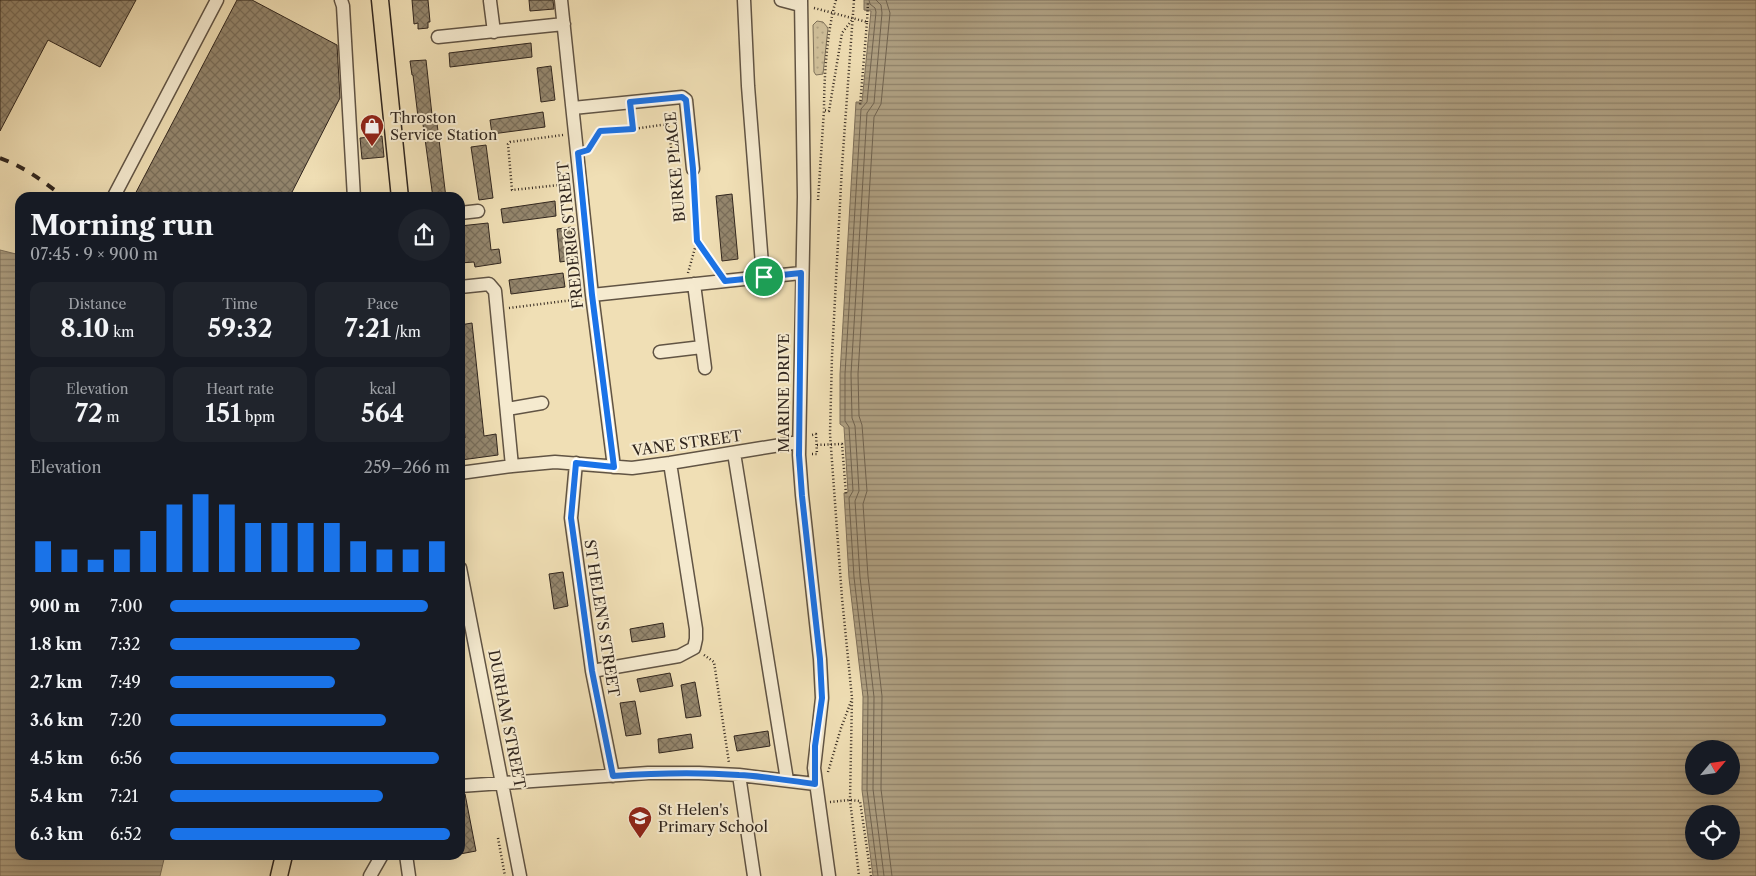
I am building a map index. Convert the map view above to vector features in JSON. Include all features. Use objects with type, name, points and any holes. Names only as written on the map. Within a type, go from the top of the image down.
[{"type":"main road","points":[[380,0],[399,192]]},
{"type":"main road","points":[[279,876],[283,860]]},
{"type":"street","points":[[116,192],[217,0]]},
{"type":"street","points":[[341,0],[354,192]]},
{"type":"street","name":"FREDERIC STREET","points":[[561,0],[581,183],[590,297],[614,467]]},
{"type":"street","points":[[744,0],[752,135],[764,277]]},
{"type":"street","points":[[781,0],[803,4]]},
{"type":"street","points":[[490,1],[494,32]]},
{"type":"street","name":"MARINE DRIVE","points":[[803,4],[804,197],[799,442],[802,496],[820,659],[822,698],[815,746],[815,784],[829,876]]},
{"type":"street","points":[[438,38],[564,24]]},
{"type":"street","name":"BURKE PLACE","points":[[573,108],[682,97],[686,100],[693,169]]},
{"type":"street","points":[[465,213],[478,211]]},
{"type":"street","points":[[590,297],[689,284],[801,273]]},
{"type":"street","points":[[465,286],[489,284],[495,291],[512,466]]},
{"type":"street","points":[[689,284],[705,368]]},
{"type":"street","points":[[660,352],[702,347]]},
{"type":"street","points":[[507,409],[542,403]]},
{"type":"street","name":"VANE STREET","points":[[465,472],[555,462],[632,468],[670,464],[799,442]]},
{"type":"street","points":[[734,453],[787,780]]},
{"type":"street","name":"ST HELEN'S STREET","points":[[576,463],[571,518],[592,671],[613,776]]},
{"type":"street","points":[[592,671],[680,656],[694,648],[696,630],[670,464]]},
{"type":"street","name":"DURHAM STREET","points":[[465,593],[520,876]]},
{"type":"street","points":[[465,786],[657,773],[735,775],[815,784]]},
{"type":"street","points":[[735,775],[754,876]]},
{"type":"street","points":[[370,876],[379,860]]},
{"type":"street","points":[[407,860],[409,876]]},
{"type":"path","points":[[818,200],[824,88],[832,13],[836,0]]},
{"type":"path","points":[[854,0],[842,166],[832,356],[831,445],[842,598],[852,698],[850,800],[859,876]]},
{"type":"path","points":[[860,106],[868,2]]},
{"type":"path","points":[[803,4],[867,22]]},
{"type":"path","points":[[824,110],[829,111],[842,33],[853,19]]},
{"type":"path","points":[[630,102],[633,129]]},
{"type":"path","points":[[578,153],[588,150],[600,131],[668,124],[672,155],[692,153]]},
{"type":"path","points":[[576,133],[510,142],[508,144],[512,190],[581,183]]},
{"type":"path","name":"BURKE PLACE","points":[[689,284],[697,241],[693,169]]},
{"type":"path","points":[[697,241],[725,281]]},
{"type":"path","points":[[510,308],[590,297]]},
{"type":"path","points":[[816,434],[817,454]]},
{"type":"path","points":[[817,445],[842,444],[846,494]]},
{"type":"path","points":[[694,648],[714,662],[735,775]]},
{"type":"path","points":[[815,784],[828,774],[840,728],[852,698]]},
{"type":"path","points":[[830,802],[860,801],[871,876]]},
{"type":"shaded area","points":[[817,21],[823,22],[828,28],[823,74],[816,75],[814,72],[813,25]]},
{"type":"water","points":[[864,0],[1756,0],[1756,876],[873,876],[862,790],[863,697],[849,578],[844,493],[848,492],[844,427],[840,424],[840,374],[856,102],[862,102],[871,11],[864,10]]},
{"type":"water","points":[[0,250],[15,254],[15,860],[164,860],[160,876],[0,876]]},
{"type":"building","points":[[0,0],[136,0],[100,67],[48,40],[0,131]]},
{"type":"building","points":[[237,0],[252,0],[337,45],[340,98],[292,192],[136,192]]},
{"type":"building","points":[[412,0],[428,0],[430,22],[428,22],[428,28],[418,29],[418,23],[414,24]]},
{"type":"building","points":[[529,0],[553,0],[554,9],[530,11]]},
{"type":"building","points":[[531,43],[532,57],[450,67],[449,53]]},
{"type":"building","points":[[426,60],[433,124],[437,123],[445,192],[432,192],[422,117],[418,117],[410,61]]},
{"type":"building","points":[[551,66],[555,100],[541,102],[537,68]]},
{"type":"building","points":[[543,112],[545,127],[492,134],[490,120]]},
{"type":"building","name":"Throston Service Station","points":[[382,136],[384,157],[362,159],[360,138]]},
{"type":"building","points":[[486,145],[493,198],[479,200],[471,147]]},
{"type":"building","points":[[732,194],[738,259],[722,261],[716,196]]},
{"type":"building","points":[[555,201],[556,216],[503,223],[501,209]]},
{"type":"building","points":[[488,223],[491,250],[499,249],[501,263],[475,267],[474,262],[465,263],[465,225]]},
{"type":"building","points":[[571,227],[574,260],[560,262],[557,229]]},
{"type":"building","points":[[563,273],[565,287],[511,294],[509,280]]},
{"type":"building","points":[[472,323],[484,436],[496,434],[498,455],[465,459],[465,438],[465,324]]},
{"type":"building","points":[[563,572],[568,606],[554,609],[549,574]]},
{"type":"building","points":[[663,623],[665,637],[632,642],[630,629]]},
{"type":"building","points":[[670,673],[673,686],[640,692],[637,679]]},
{"type":"building","points":[[695,682],[701,716],[686,718],[681,685]]},
{"type":"building","points":[[635,701],[641,734],[626,736],[620,703]]},
{"type":"building","points":[[768,731],[770,746],[737,751],[734,736]]},
{"type":"building","points":[[691,734],[693,748],[659,753],[658,739]]},
{"type":"building","points":[[465,794],[476,851],[465,853]]},
{"type":"railway","points":[[0,158],[26,171],[57,192]]},
{"type":"place","name":"Throston Service Station","points":[[372,147]]},
{"type":"place","name":"St Helen's Primary School","points":[[640,839]]},
{"type":"route","points":[[682,97],[686,100],[693,169],[697,241],[725,281],[764,277],[801,273],[799,455],[820,659],[822,698],[815,746],[815,784],[739,775],[699,773],[648,773],[613,776],[592,671],[571,518],[576,463],[614,467],[592,295],[578,153],[588,150],[600,131],[633,129],[630,102],[682,97]]}]
